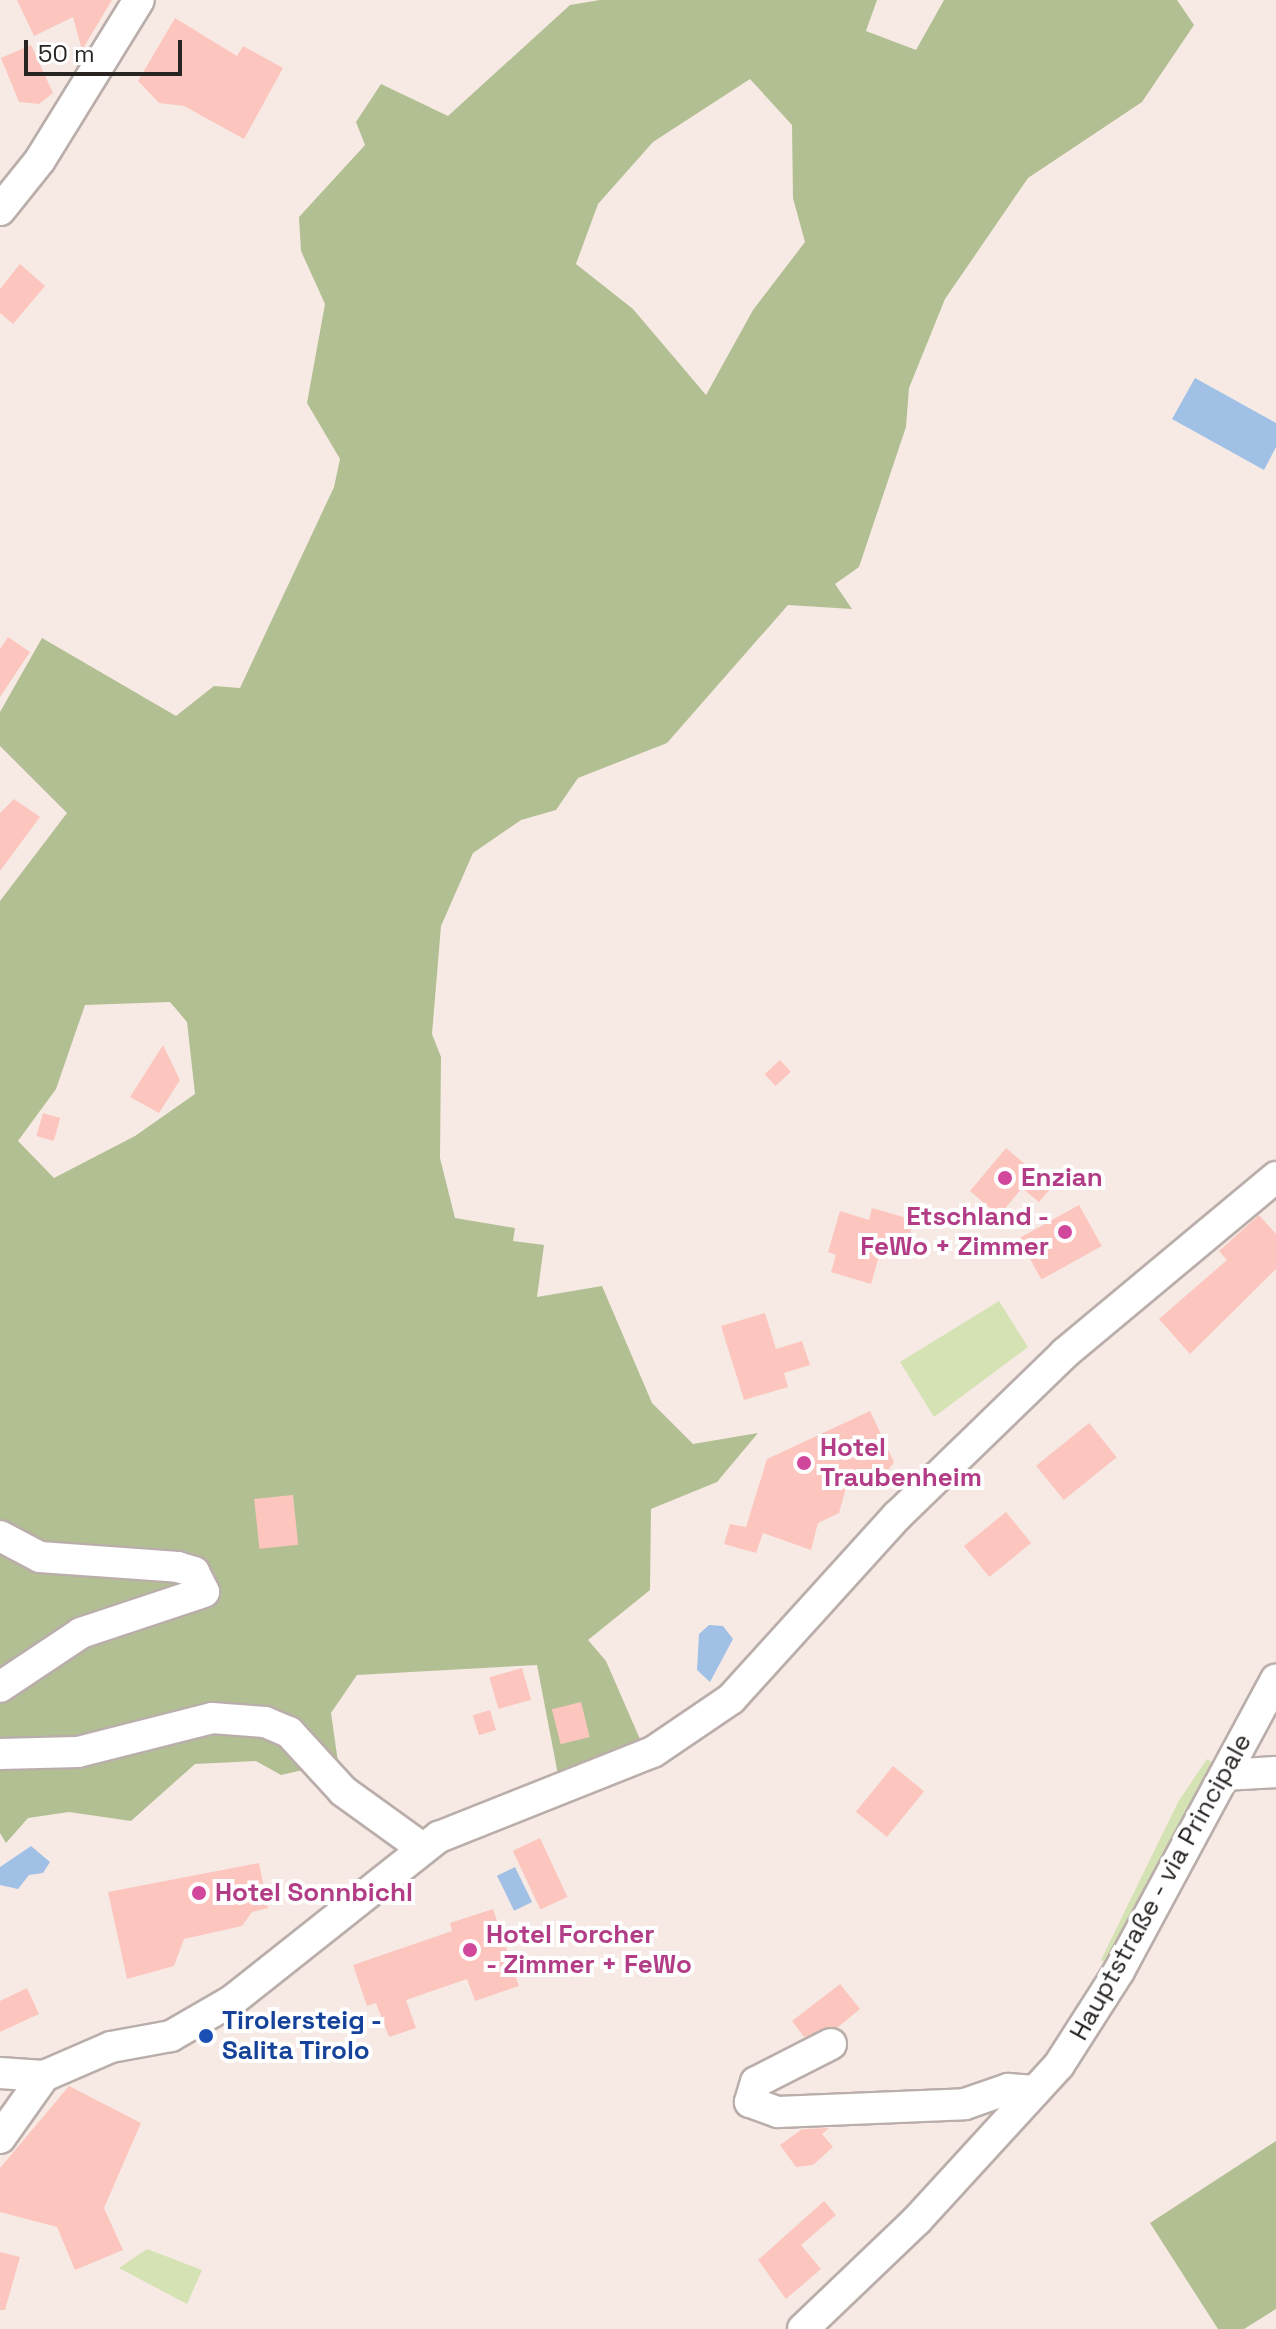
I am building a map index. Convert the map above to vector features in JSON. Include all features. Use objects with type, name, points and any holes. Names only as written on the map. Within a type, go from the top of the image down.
[{"type":"street","points":[[0,210],[40,160],[139,0]]},
{"type":"street","points":[[0,2073],[44,2076],[111,2047],[171,2036],[233,2000],[422,1848],[653,1752],[731,1699],[897,1516],[1065,1353],[1276,1177]]},
{"type":"street","points":[[0,1536],[40,1557],[178,1567],[194,1572],[204,1592],[81,1633],[0,1687]]},
{"type":"street","name":"Hauptstraße - via Principale","points":[[803,2329],[1035,2091],[1119,1971],[1276,1680]]},
{"type":"street","points":[[0,1754],[78,1752],[212,1718],[265,1722],[289,1732],[343,1791],[422,1848]]},
{"type":"street","points":[[1225,1775],[1276,1772]]},
{"type":"street","points":[[831,2044],[756,2082],[750,2102],[778,2112],[809,2111],[965,2104],[1008,2089],[1035,2091]]},
{"type":"street","points":[[0,2138],[44,2076]]},
{"type":"green space","points":[[600,0],[877,0],[866,31],[916,50],[944,0],[1177,0],[1194,25],[1142,102],[1028,178],[945,299],[909,388],[906,427],[859,567],[835,584],[852,609],[788,605],[667,743],[578,778],[556,810],[521,820],[473,853],[441,926],[432,1034],[441,1057],[440,1158],[455,1218],[515,1228],[513,1241],[544,1245],[537,1297],[602,1286],[652,1403],[693,1444],[758,1433],[717,1482],[651,1509],[650,1590],[588,1640],[606,1661],[643,1746],[559,1780],[537,1665],[357,1675],[331,1713],[338,1762],[281,1775],[256,1761],[195,1764],[131,1821],[69,1812],[28,1818],[6,1843],[0,1833],[0,901],[67,813],[0,746],[0,712],[42,638],[176,716],[214,686],[240,688],[334,487],[340,459],[307,403],[325,304],[301,251],[299,217],[365,145],[356,122],[381,84],[448,116],[570,5]],"holes":[[[750,79],[792,125],[793,198],[805,242],[753,310],[706,395],[633,309],[576,264],[598,204],[653,142]],[[170,1002],[187,1022],[195,1094],[135,1136],[54,1178],[18,1141],[56,1089],[85,1005]]]},
{"type":"green space","points":[[999,1301],[1028,1347],[934,1417],[900,1362]]},
{"type":"green space","points":[[1207,1759],[1217,1766],[1119,1971],[1101,1960],[1178,1802]]},
{"type":"green space","points":[[1276,2141],[1276,2309],[1244,2329],[1218,2329],[1150,2223]]},
{"type":"green space","points":[[147,2249],[202,2270],[187,2304],[119,2268]]},
{"type":"water","points":[[1195,378],[1276,423],[1276,447],[1264,470],[1172,419]]},
{"type":"water","points":[[709,1625],[723,1626],[733,1639],[710,1682],[697,1670],[699,1634]]},
{"type":"water","points":[[31,1846],[50,1862],[43,1873],[29,1875],[18,1889],[0,1885],[0,1867]]},
{"type":"water","points":[[515,1867],[532,1902],[514,1911],[497,1876]]},
{"type":"building","points":[[17,0],[112,0],[82,50],[73,17],[34,36]]},
{"type":"building","points":[[175,18],[237,56],[243,46],[283,68],[244,139],[184,106],[159,103],[138,81]]},
{"type":"building","points":[[31,45],[53,93],[39,104],[19,102],[1,58]]},
{"type":"building","points":[[20,264],[45,286],[13,324],[0,313],[0,289]]},
{"type":"building","points":[[8,637],[30,652],[0,697],[0,649]]},
{"type":"building","points":[[14,799],[40,817],[0,871],[0,813]]},
{"type":"building","points":[[163,1045],[180,1080],[159,1113],[130,1097]]},
{"type":"building","points":[[780,1060],[791,1072],[776,1086],[765,1074]]},
{"type":"building","points":[[43,1113],[60,1118],[54,1141],[36,1136]]},
{"type":"building","points":[[1006,1148],[1052,1187],[1039,1202],[1022,1188],[999,1216],[970,1191]]},
{"type":"building","points":[[1079,1205],[1102,1246],[1041,1280],[1019,1238]]},
{"type":"building","points":[[872,1208],[914,1220],[907,1245],[884,1239],[871,1284],[831,1272],[836,1255],[828,1252],[840,1211],[869,1220]]},
{"type":"building","points":[[1259,1215],[1276,1234],[1276,1269],[1190,1354],[1159,1319],[1227,1260],[1219,1251]]},
{"type":"building","points":[[765,1313],[776,1349],[802,1341],[810,1365],[784,1373],[788,1387],[744,1400],[721,1326]]},
{"type":"building","points":[[870,1411],[894,1462],[881,1480],[870,1477],[846,1488],[839,1513],[818,1523],[811,1550],[763,1533],[756,1553],[724,1544],[730,1524],[746,1527],[767,1459]]},
{"type":"building","points":[[1089,1423],[1117,1457],[1064,1500],[1036,1466]]},
{"type":"building","points":[[293,1495],[298,1545],[259,1549],[254,1499]]},
{"type":"building","points":[[1006,1512],[1031,1543],[989,1577],[964,1546]]},
{"type":"building","points":[[522,1668],[531,1700],[498,1709],[489,1677]]},
{"type":"building","points":[[581,1702],[590,1737],[561,1744],[552,1709]]},
{"type":"building","points":[[490,1710],[496,1730],[479,1735],[473,1715]]},
{"type":"building","points":[[893,1766],[924,1791],[887,1837],[856,1812]]},
{"type":"building","points":[[540,1838],[567,1897],[540,1910],[513,1851]]},
{"type":"building","points":[[259,1863],[268,1908],[252,1912],[242,1926],[184,1939],[174,1966],[127,1979],[108,1892]]},
{"type":"building","points":[[493,1909],[519,1986],[475,2001],[467,1979],[406,2000],[416,2028],[389,2037],[376,2003],[367,2006],[353,1965],[452,1931],[450,1923]]},
{"type":"building","points":[[840,1984],[860,2009],[837,2028],[804,2037],[792,2021]]},
{"type":"building","points":[[27,1988],[39,2014],[0,2032],[0,2001]]},
{"type":"building","points":[[69,2086],[141,2123],[104,2208],[123,2250],[75,2270],[57,2227],[0,2212],[0,2168]]},
{"type":"building","points":[[829,2128],[822,2134],[833,2147],[813,2165],[796,2167],[780,2145],[802,2129]]},
{"type":"building","points":[[824,2201],[836,2215],[801,2245],[821,2269],[786,2299],[758,2260]]},
{"type":"building","points":[[0,2252],[20,2257],[5,2310],[0,2310]]},
{"type":"place","name":"Enzian","points":[[1005,1178]]},
{"type":"place","name":"Etschland - FeWo + Zimmer","points":[[1065,1232]]},
{"type":"place","name":"Hotel Traubenheim","points":[[804,1463]]},
{"type":"place","name":"Hotel Sonnbichl","points":[[199,1893]]},
{"type":"place","name":"Hotel Forcher - Zimmer + FeWo","points":[[470,1950]]},
{"type":"place","name":"Tirolersteig - Salita Tirolo","points":[[206,2036]]}]
